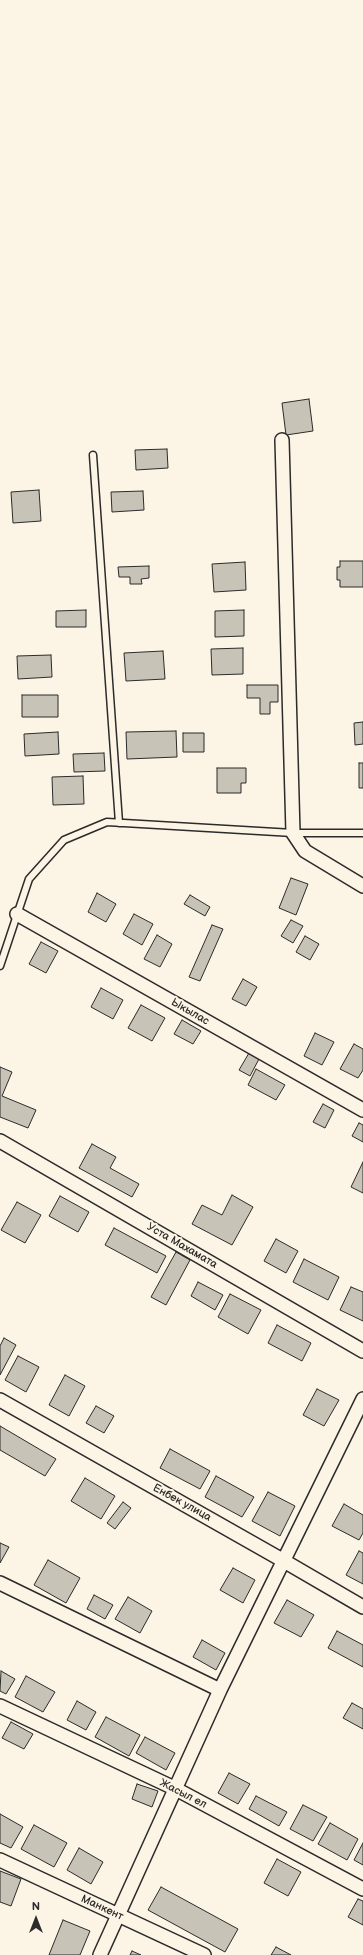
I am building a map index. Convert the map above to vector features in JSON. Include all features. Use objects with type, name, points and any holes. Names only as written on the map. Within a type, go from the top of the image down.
[{"type":"street","points":[[282,440],[293,832],[305,852],[363,886]]},
{"type":"street","name":"Ыкылас","points":[[17,914],[363,1110]]},
{"type":"street","name":"Уста Махамата","points":[[0,1141],[363,1351]]},
{"type":"street","points":[[100,1955],[174,1788],[220,1690],[363,1399]]},
{"type":"street","name":"Енбек улица","points":[[0,1400],[284,1560],[363,1607]]},
{"type":"street","points":[[0,1583],[220,1690]]},
{"type":"street","name":"Жасыл ел","points":[[0,1706],[174,1788],[363,1889]]},
{"type":"street","name":"Манкент","points":[[0,1860],[204,1955]]},
{"type":"lane","points":[[93,456],[119,823]]},
{"type":"lane","points":[[0,966],[30,879],[64,840],[107,822],[293,832],[363,833]]},
{"type":"building","points":[[309,399],[313,431],[286,435],[282,403]]},
{"type":"building","points":[[167,449],[168,468],[136,470],[135,450]]},
{"type":"building","points":[[39,490],[41,521],[13,523],[11,492]]},
{"type":"building","points":[[143,491],[144,510],[112,512],[111,492]]},
{"type":"building","points":[[340,561],[363,561],[363,587],[340,587],[340,580],[337,580],[337,567],[340,567]]},
{"type":"building","points":[[245,562],[246,590],[214,592],[212,564]]},
{"type":"building","points":[[149,566],[149,578],[141,579],[142,584],[130,584],[130,577],[119,577],[118,567]]},
{"type":"building","points":[[86,610],[86,627],[56,627],[56,611]]},
{"type":"building","points":[[244,610],[244,636],[215,637],[215,611]]},
{"type":"building","points":[[243,648],[243,674],[212,675],[211,649]]},
{"type":"building","points":[[163,651],[165,679],[126,681],[124,653]]},
{"type":"building","points":[[51,655],[52,677],[18,679],[17,656]]},
{"type":"building","points":[[247,685],[278,685],[278,702],[270,702],[270,714],[260,714],[260,698],[247,698]]},
{"type":"building","points":[[22,695],[58,695],[58,717],[22,717]]},
{"type":"building","points":[[363,722],[363,744],[355,745],[354,723]]},
{"type":"building","points":[[176,731],[177,757],[127,759],[126,732]]},
{"type":"building","points":[[58,732],[59,754],[25,756],[24,734]]},
{"type":"building","points":[[183,733],[204,733],[204,752],[183,752]]},
{"type":"building","points":[[104,753],[105,771],[74,772],[73,754]]},
{"type":"building","points":[[359,763],[363,763],[363,788],[359,788]]},
{"type":"building","points":[[217,768],[246,768],[246,783],[241,783],[241,793],[217,793]]},
{"type":"building","points":[[83,776],[84,804],[53,805],[52,777]]},
{"type":"building","points":[[291,878],[308,884],[296,915],[279,908]]},
{"type":"building","points":[[97,893],[116,904],[106,922],[88,912]]},
{"type":"building","points":[[190,895],[210,907],[205,916],[184,904]]},
{"type":"building","points":[[134,914],[153,924],[142,945],[123,934]]},
{"type":"building","points":[[291,920],[303,926],[293,943],[281,936]]},
{"type":"building","points":[[212,925],[223,929],[200,981],[189,977]]},
{"type":"building","points":[[157,935],[172,944],[160,967],[144,959]]},
{"type":"building","points":[[305,936],[319,944],[310,960],[296,952]]},
{"type":"building","points":[[41,942],[58,951],[46,973],[29,964]]},
{"type":"building","points":[[243,979],[257,987],[246,1006],[232,999]]},
{"type":"building","points":[[101,988],[123,1000],[113,1019],[91,1007]]},
{"type":"building","points":[[141,1005],[165,1018],[152,1041],[128,1028]]},
{"type":"building","points":[[182,1020],[201,1031],[193,1044],[174,1034]]},
{"type":"building","points":[[315,1033],[334,1042],[322,1065],[304,1056]]},
{"type":"building","points":[[354,1044],[363,1049],[363,1070],[358,1078],[340,1069]]},
{"type":"building","points":[[249,1053],[259,1059],[250,1076],[239,1070]]},
{"type":"building","points":[[0,1067],[12,1072],[2,1096],[36,1110],[28,1128],[0,1117]]},
{"type":"building","points":[[256,1069],[285,1085],[276,1100],[248,1085]]},
{"type":"building","points":[[323,1104],[334,1110],[325,1128],[313,1122]]},
{"type":"building","points":[[359,1123],[363,1125],[363,1142],[352,1136]]},
{"type":"building","points":[[92,1144],[116,1157],[110,1168],[139,1184],[132,1197],[79,1168]]},
{"type":"building","points":[[363,1162],[363,1193],[351,1187]]},
{"type":"building","points":[[232,1195],[253,1207],[232,1245],[192,1224],[202,1205],[222,1215]]},
{"type":"building","points":[[60,1196],[89,1212],[78,1232],[49,1216]]},
{"type":"building","points":[[17,1202],[41,1215],[25,1243],[1,1230]]},
{"type":"building","points":[[114,1228],[166,1256],[157,1273],[105,1245]]},
{"type":"building","points":[[276,1239],[298,1251],[286,1273],[264,1261]]},
{"type":"building","points":[[176,1252],[190,1260],[166,1305],[151,1297]]},
{"type":"building","points":[[304,1259],[339,1277],[328,1300],[293,1282]]},
{"type":"building","points":[[198,1282],[223,1295],[215,1310],[191,1296]]},
{"type":"building","points":[[351,1287],[363,1292],[363,1321],[340,1310]]},
{"type":"building","points":[[230,1294],[261,1310],[248,1334],[218,1317]]},
{"type":"building","points":[[277,1325],[311,1343],[302,1361],[268,1343]]},
{"type":"building","points":[[4,1338],[16,1345],[0,1375],[0,1346]]},
{"type":"building","points":[[18,1356],[39,1367],[26,1392],[5,1380]]},
{"type":"building","points":[[65,1375],[85,1386],[69,1416],[49,1405]]},
{"type":"building","points":[[317,1389],[339,1400],[324,1426],[303,1415]]},
{"type":"building","points":[[96,1406],[114,1416],[104,1433],[86,1423]]},
{"type":"building","points":[[0,1426],[56,1459],[45,1476],[0,1450]]},
{"type":"building","points":[[170,1449],[210,1471],[200,1489],[160,1468]]},
{"type":"building","points":[[216,1476],[254,1497],[242,1517],[205,1497]]},
{"type":"building","points":[[85,1478],[115,1496],[101,1519],[71,1501]]},
{"type":"building","points":[[268,1492],[295,1506],[280,1536],[252,1521]]},
{"type":"building","points":[[123,1502],[131,1508],[115,1529],[107,1523]]},
{"type":"building","points":[[344,1504],[363,1515],[363,1533],[359,1540],[332,1526]]},
{"type":"building","points":[[0,1543],[9,1547],[0,1563]]},
{"type":"building","points":[[359,1551],[363,1553],[363,1584],[346,1575]]},
{"type":"building","points":[[48,1560],[80,1578],[66,1603],[34,1585]]},
{"type":"building","points":[[233,1568],[255,1580],[243,1603],[220,1590]]},
{"type":"building","points":[[94,1595],[113,1605],[105,1619],[87,1609]]},
{"type":"building","points":[[128,1597],[152,1611],[140,1633],[115,1619]]},
{"type":"building","points":[[287,1600],[314,1615],[301,1637],[274,1623]]},
{"type":"building","points":[[337,1631],[363,1645],[363,1667],[328,1648]]},
{"type":"building","points":[[202,1640],[225,1653],[216,1670],[193,1657]]},
{"type":"building","points":[[1,1671],[15,1679],[6,1694],[0,1691]]},
{"type":"building","points":[[26,1676],[55,1692],[43,1712],[15,1697]]},
{"type":"building","points":[[77,1701],[96,1712],[86,1730],[67,1720]]},
{"type":"building","points":[[352,1703],[363,1709],[363,1729],[343,1718]]},
{"type":"building","points":[[106,1717],[140,1735],[129,1756],[95,1737]]},
{"type":"building","points":[[11,1722],[33,1734],[24,1749],[2,1738]]},
{"type":"building","points":[[145,1737],[175,1753],[166,1770],[136,1753]]},
{"type":"building","points":[[229,1773],[250,1784],[238,1804],[218,1793]]},
{"type":"building","points":[[137,1784],[158,1791],[152,1807],[132,1799]]},
{"type":"building","points":[[256,1796],[287,1812],[279,1826],[249,1809]]},
{"type":"building","points":[[303,1805],[327,1817],[313,1841],[290,1829]]},
{"type":"building","points":[[0,1814],[23,1827],[11,1848],[0,1843]]},
{"type":"building","points":[[330,1823],[358,1839],[347,1860],[318,1844]]},
{"type":"building","points":[[34,1825],[67,1843],[54,1867],[21,1849]]},
{"type":"building","points":[[363,1843],[363,1865],[354,1860]]},
{"type":"building","points":[[79,1848],[103,1862],[91,1884],[67,1870]]},
{"type":"building","points":[[277,1859],[301,1872],[288,1896],[264,1883]]},
{"type":"building","points":[[0,1871],[21,1879],[11,1906],[0,1902]]},
{"type":"building","points":[[161,1887],[238,1929],[225,1952],[148,1910]]},
{"type":"building","points":[[358,1899],[363,1901],[363,1925],[348,1917]]},
{"type":"building","points":[[63,1920],[90,1931],[80,1955],[49,1955]]},
{"type":"building","points":[[276,1947],[291,1955],[271,1955]]},
{"type":"building","points":[[132,1951],[141,1955],[130,1955]]}]
